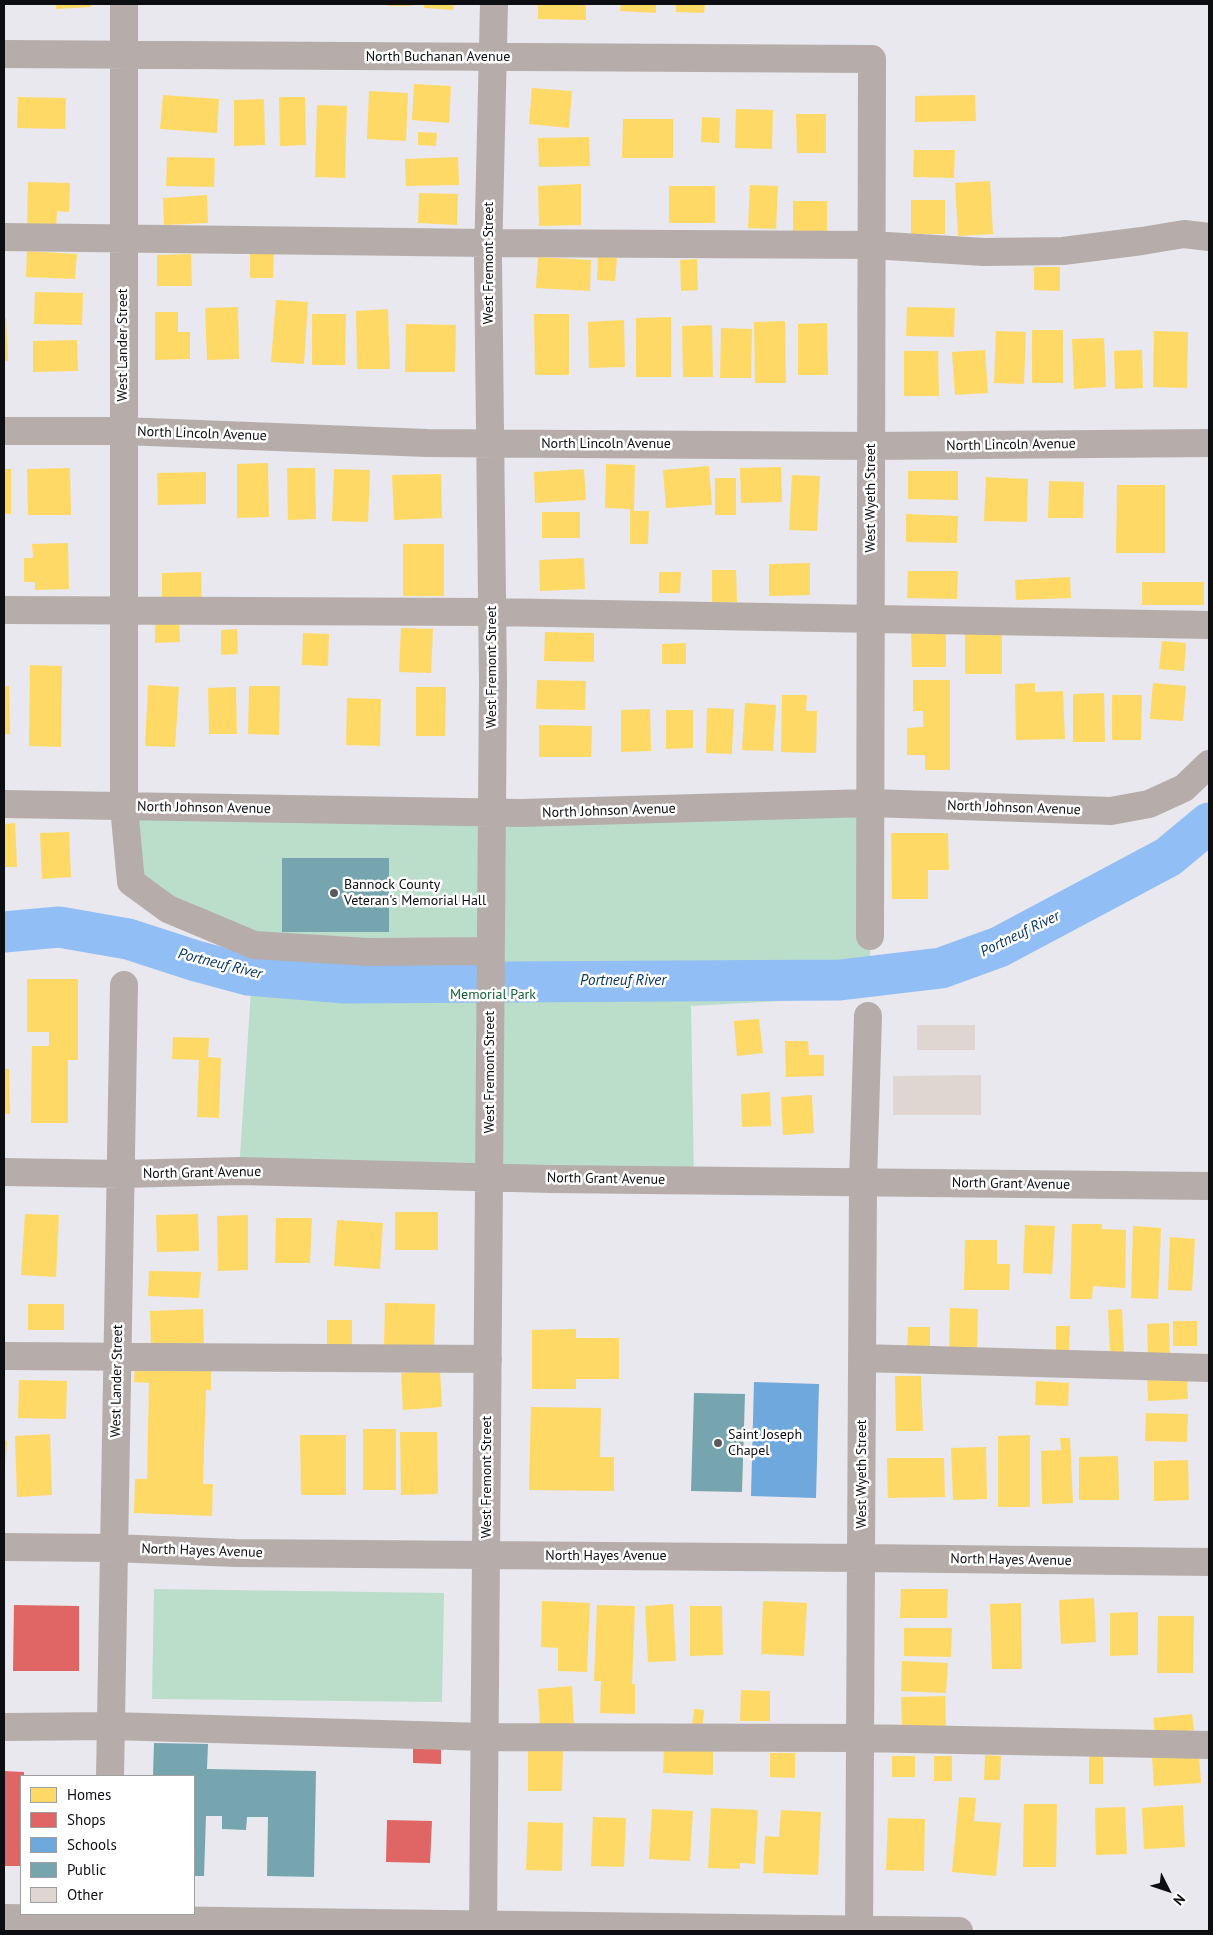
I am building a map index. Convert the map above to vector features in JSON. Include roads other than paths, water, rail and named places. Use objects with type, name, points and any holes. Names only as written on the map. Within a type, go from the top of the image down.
[{"type":"street","name":"West Lander Street","points":[[124,4],[124,807],[131,882],[168,909],[254,945],[368,952],[491,951]]},
{"type":"street","name":"West Fremont Street","points":[[483,1928],[491,951],[488,244],[494,4]]},
{"type":"street","name":"North Buchanan Avenue","points":[[4,54],[872,60]]},
{"type":"street","name":"West Wyeth Street","points":[[870,936],[872,60]]},
{"type":"street","points":[[4,237],[488,244],[871,246],[984,252],[1063,250],[1184,234],[1209,237]]},
{"type":"street","name":"North Lincoln Avenue","points":[[4,431],[123,431],[489,443],[871,446],[1209,443]]},
{"type":"street","points":[[4,610],[123,612],[491,612],[1209,625]]},
{"type":"street","name":"North Johnson Avenue","points":[[4,804],[491,813],[870,803],[1111,811],[1149,804],[1184,788],[1206,767]]},
{"type":"street","name":"West Lander Street","points":[[110,1775],[124,985]]},
{"type":"street","name":"West Wyeth Street","points":[[859,1931],[863,1182],[868,1016]]},
{"type":"street","name":"North Grant Avenue","points":[[4,1172],[121,1174],[239,1171],[489,1178],[1209,1186]]},
{"type":"street","points":[[4,1356],[488,1359]]},
{"type":"street","points":[[862,1358],[1209,1368]]},
{"type":"street","name":"North Hayes Avenue","points":[[4,1547],[114,1548],[235,1553],[1209,1562]]},
{"type":"street","points":[[4,1727],[111,1726],[484,1737],[860,1738],[1209,1745]]},
{"type":"street","points":[[4,1918],[108,1917],[483,1928],[959,1931]]},
{"type":"waterway","name":"Portneuf River","points":[[4,932],[59,927],[128,939],[196,961],[248,975],[345,983],[840,980],[941,968],[999,947],[1168,857],[1209,823]]},
{"type":"place","name":"Bannock County Veteran's Memorial Hall","points":[[334,893]]},
{"type":"place","name":"Saint Joseph Chapel","points":[[718,1443]]},
{"type":"park label","name":"Memorial Park","points":[[493,995]]}]
